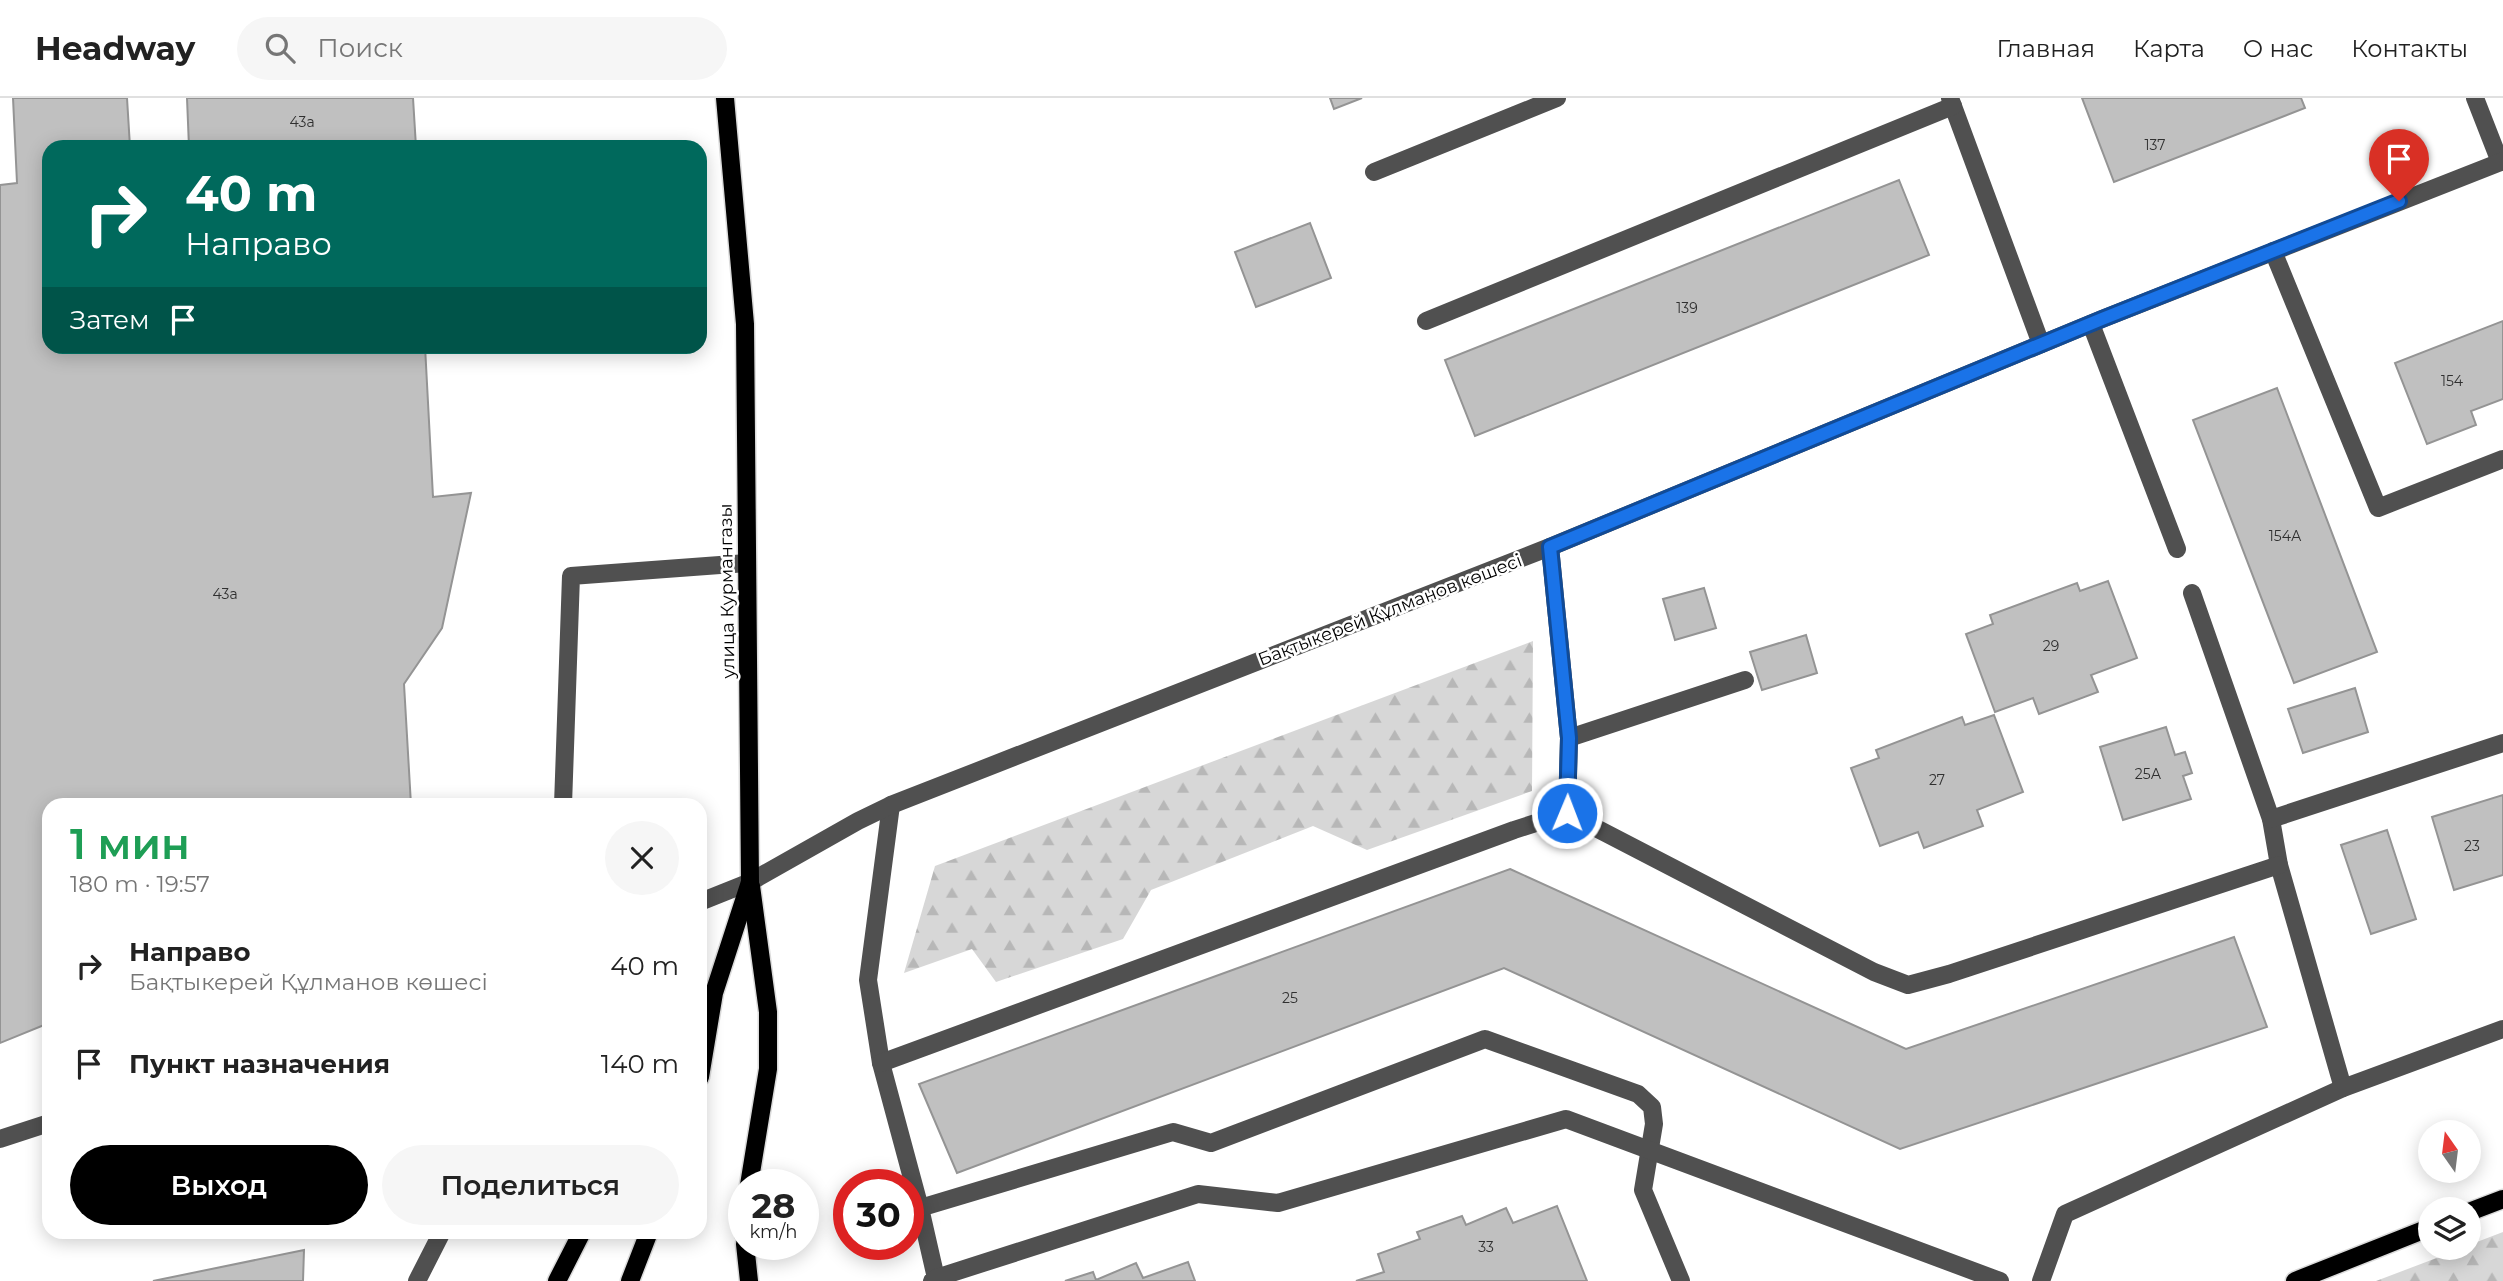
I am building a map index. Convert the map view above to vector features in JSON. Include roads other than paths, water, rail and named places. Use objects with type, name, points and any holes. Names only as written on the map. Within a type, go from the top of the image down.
[{"type":"main road","name":"улица Курмангазы","points":[[707,992],[750,882],[745,324],[725,98]]},
{"type":"main road","points":[[750,882],[768,1012],[768,1069],[752,1169]]},
{"type":"main road","points":[[2481,1207],[2503,1199]]},
{"type":"main road","points":[[2295,1281],[2418,1232]]},
{"type":"main road","points":[[557,1281],[578,1239]]},
{"type":"main road","points":[[630,1281],[646,1239]]},
{"type":"main road","points":[[747,1260],[749,1281]]},
{"type":"street","points":[[1374,172],[1557,98]]},
{"type":"street","points":[[2475,98],[2502,161]]},
{"type":"street","points":[[1426,321],[1952,102],[2041,344]]},
{"type":"street","name":"Бақтыкерей Құлманов көшесі","points":[[707,899],[750,882],[891,805],[1550,547],[2041,344],[2502,161]]},
{"type":"street","points":[[2273,251],[2378,508],[2503,459]]},
{"type":"street","points":[[2091,324],[2177,549]]},
{"type":"street","points":[[1550,547],[1569,738],[1567,813]]},
{"type":"street","points":[[563,798],[571,576],[747,563]]},
{"type":"street","points":[[2192,593],[2271,819],[2278,865],[2343,1088]]},
{"type":"street","points":[[1569,738],[1745,680]]},
{"type":"street","points":[[2271,819],[2503,743]]},
{"type":"street","points":[[891,805],[868,980],[881,1063],[910,1169]]},
{"type":"street","points":[[881,1063],[1488,839],[1567,813],[1874,972],[1908,985],[1949,974],[2278,865]]},
{"type":"street","points":[[2041,1281],[2066,1214],[2343,1088],[2503,1029]]},
{"type":"street","points":[[924,1207],[1173,1132],[1211,1143],[1485,1040],[1638,1094],[1652,1107],[1654,1124],[1643,1191],[1681,1281]]},
{"type":"street","points":[[924,1229],[934,1280],[1198,1194],[1278,1203],[1566,1119],[2000,1281]]},
{"type":"street","points":[[0,1139],[42,1126]]},
{"type":"street","points":[[416,1281],[438,1239]]}]
